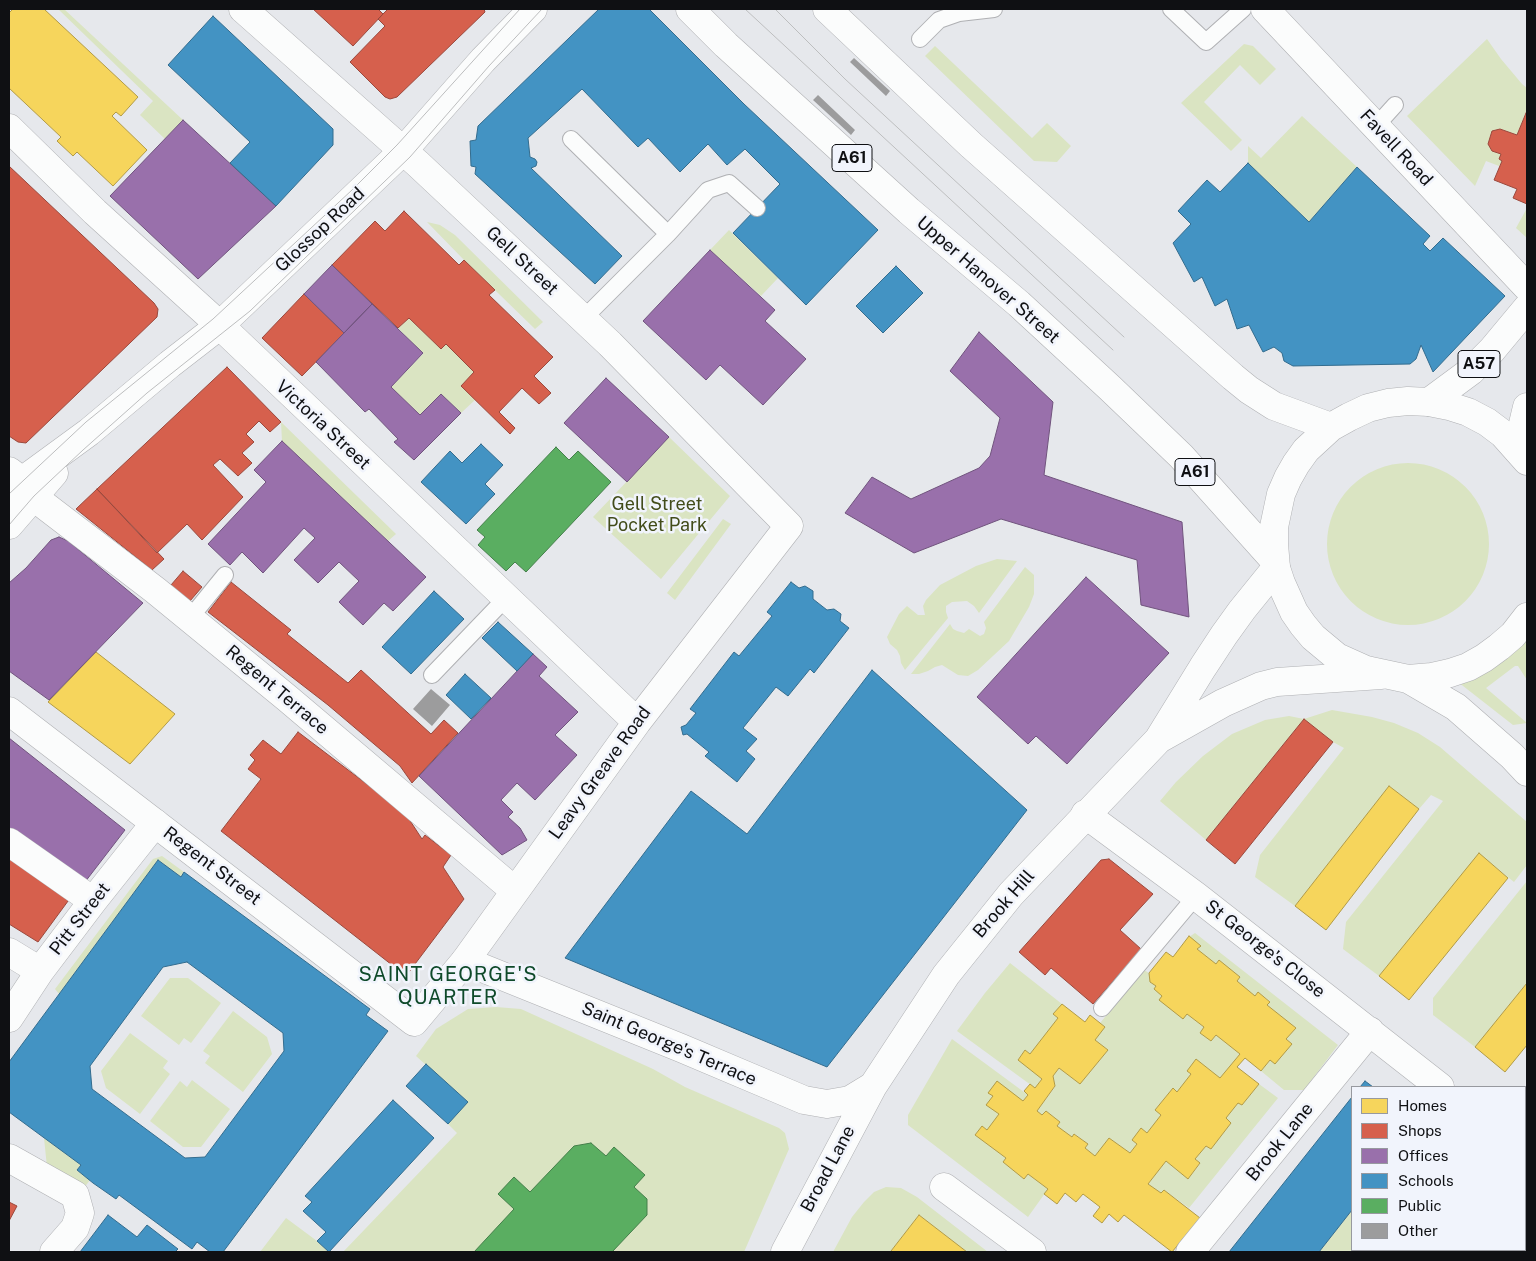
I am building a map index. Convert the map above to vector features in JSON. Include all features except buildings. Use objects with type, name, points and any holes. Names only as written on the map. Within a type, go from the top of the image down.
[{"type":"main road","name":"Gell Street","points":[[243,9],[404,151],[583,319],[789,526]]},
{"type":"main road","name":"Upper Hanover Street","points":[[690,9],[726,45],[910,211],[1019,304],[1110,388],[1181,456],[1276,565]]},
{"type":"main road","points":[[827,9],[971,145],[1244,386],[1274,406],[1331,427]]},
{"type":"main road","name":"Favell Road","points":[[1265,9],[1527,287]]},
{"type":"main road","name":"Glossop Road","points":[[9,525],[18,485],[89,432],[165,368],[219,326],[404,151],[522,12]]},
{"type":"main road","name":"Victoria Street","points":[[9,128],[637,722]]},
{"type":"main road","name":"A57","points":[[1429,402],[1459,382],[1471,371],[1492,350],[1527,308]]},
{"type":"main road","points":[[1522,455],[1503,434],[1487,422],[1468,412],[1449,406],[1429,402],[1408,401],[1368,408],[1349,416],[1331,427],[1306,450],[1288,478],[1274,527],[1276,565],[1287,598],[1294,612],[1313,637],[1338,657],[1381,675],[1408,680],[1456,707],[1512,756],[1527,772]]},
{"type":"main road","points":[[1522,455],[1527,407]]},
{"type":"main road","name":"Regent Terrace","points":[[18,485],[190,618],[312,718],[515,891]]},
{"type":"main road","name":"Leavy Greave Road","points":[[414,1022],[465,961],[637,722],[789,526]]},
{"type":"main road","name":"Brook Hill","points":[[873,1086],[946,975],[964,951],[1011,894],[1085,814],[1158,740],[1202,667],[1276,565]]},
{"type":"main road","points":[[1408,680],[1450,673],[1476,662],[1499,648],[1513,635],[1527,617]]},
{"type":"main road","name":"Brook Hill","points":[[1158,740],[1223,703],[1262,686],[1277,682],[1381,675]]},
{"type":"main road","name":"Regent Street","points":[[9,711],[414,1022]]},
{"type":"main road","name":"St George's Close","points":[[1085,814],[1196,896],[1439,1086]]},
{"type":"main road","name":"Pitt Street","points":[[9,1018],[40,971],[156,823]]},
{"type":"main road","points":[[9,842],[93,901]]},
{"type":"main road","points":[[9,952],[40,971]]},
{"type":"main road","name":"Saint George's Terrace","points":[[465,961],[804,1100],[827,1104],[850,1100],[873,1086]]},
{"type":"main road","name":"Brook Lane","points":[[1190,1252],[1370,1031]]},
{"type":"main road","name":"Broad Lane","points":[[785,1252],[873,1086]]},
{"type":"main road","points":[[9,1158],[75,1195],[80,1214],[75,1228],[54,1252]]},
{"type":"main road","points":[[944,1186],[1032,1252]]},
{"type":"lane","points":[[920,38],[939,20],[959,13],[994,9]]},
{"type":"lane","points":[[1170,9],[1206,42],[1243,9]]},
{"type":"lane","points":[[1376,126],[1396,105]]},
{"type":"lane","points":[[571,139],[668,234]]},
{"type":"lane","points":[[583,319],[668,234],[708,190],[729,183],[757,208]]},
{"type":"lane","points":[[190,618],[225,575]]},
{"type":"lane","points":[[432,675],[513,605]]},
{"type":"lane","points":[[1102,1008],[1196,896]]},
{"type":"green space","points":[[58,9],[64,9],[183,120],[165,139],[140,115],[153,101]]},
{"type":"green space","points":[[1487,39],[1501,59],[1527,88],[1527,109],[1517,135],[1500,129],[1492,132],[1488,144],[1492,151],[1501,154],[1502,161],[1499,166],[1486,161],[1475,186],[1407,116]]},
{"type":"green space","points":[[1244,44],[1253,46],[1276,69],[1260,85],[1240,65],[1204,102],[1242,140],[1231,151],[1181,103]]},
{"type":"green space","points":[[935,46],[1032,138],[1047,123],[1071,146],[1057,162],[1034,161],[925,56]]},
{"type":"green space","points":[[1302,116],[1357,167],[1309,222],[1248,163],[1248,146],[1261,158]]},
{"type":"green space","points":[[1527,208],[1527,238],[1516,228]]},
{"type":"green space","points":[[427,222],[440,225],[455,235],[543,322],[535,329]]},
{"type":"green space","points":[[729,230],[778,278],[761,296],[710,250]]},
{"type":"green space","points":[[409,318],[441,349],[446,344],[474,372],[461,386],[475,400],[461,413],[441,394],[420,415],[391,387],[423,354],[398,328]]},
{"type":"green space","points":[[281,422],[396,534],[388,541],[282,441]]},
{"type":"green space","name":"Gell Street Pocket Park","points":[[669,437],[730,496],[661,579],[593,517]]},
{"type":"green space","points":[[1416,463],[1432,466],[1446,472],[1466,486],[1476,499],[1486,520],[1489,544],[1486,568],[1476,589],[1466,602],[1453,612],[1432,622],[1400,625],[1384,622],[1370,616],[1356,607],[1345,596],[1330,568],[1327,536],[1330,520],[1336,506],[1345,492],[1356,481],[1384,466]]},
{"type":"green space","points":[[723,519],[731,524],[675,600],[667,593]]},
{"type":"green space","points":[[997,559],[1017,561],[979,613],[967,601],[952,602],[946,606],[948,618],[905,670],[897,650],[890,644],[887,637],[899,614],[907,606],[918,615],[925,615],[923,606],[926,600],[940,585],[976,566]]},
{"type":"green space","points":[[1025,567],[1034,575],[1034,594],[1029,607],[1009,641],[978,670],[968,676],[958,675],[942,665],[919,674],[911,674],[950,624],[957,631],[964,633],[969,629],[980,636],[984,634],[986,628],[984,622]]},
{"type":"green space","points":[[1525,636],[1527,642],[1527,680],[1518,666],[1515,666],[1486,688],[1527,723],[1513,725],[1458,682]]},
{"type":"green space","points":[[1332,710],[1372,717],[1394,723],[1418,733],[1440,747],[1527,822],[1527,865],[1514,882],[1479,854],[1379,976],[1343,949],[1346,922],[1443,801],[1431,795],[1419,809],[1389,786],[1295,906],[1255,877],[1260,855],[1344,748],[1333,742],[1304,719]]},
{"type":"green space","points":[[1289,716],[1304,719],[1206,840],[1160,801],[1176,782],[1203,756],[1232,734],[1265,720]]},
{"type":"green space","points":[[162,856],[184,872],[181,877],[158,860],[59,994],[55,989],[153,859]]},
{"type":"green space","points":[[1527,881],[1527,983],[1475,1047],[1433,1015],[1433,998]]},
{"type":"green space","points":[[1195,933],[1338,1045],[1304,1090],[1284,1090],[1261,1071],[1270,1060],[1292,1044],[1286,1039],[1296,1028],[1267,1005],[1270,1001],[1258,992],[1255,996],[1237,981],[1240,977],[1219,961],[1216,964],[1197,949],[1200,946],[1189,937]]},
{"type":"green space","points":[[1010,963],[1062,1004],[1053,1014],[1058,1018],[1030,1054],[1025,1050],[1018,1059],[1042,1079],[1035,1088],[957,1031]]},
{"type":"green space","points":[[1144,970],[1149,973],[1150,982],[1156,986],[1154,989],[1204,1027],[1200,1033],[1211,1041],[1216,1035],[1240,1054],[1220,1078],[1196,1059],[1187,1071],[1191,1074],[1177,1092],[1172,1089],[1155,1110],[1161,1115],[1147,1133],[1141,1128],[1132,1140],[1137,1144],[1130,1153],[1109,1138],[1095,1156],[1085,1148],[1088,1144],[1075,1134],[1072,1137],[1057,1126],[1060,1122],[1046,1111],[1042,1115],[1037,1111],[1055,1087],[1053,1076],[1059,1068],[1080,1084],[1108,1050],[1095,1040],[1105,1027],[1100,1023]]},
{"type":"green space","points":[[170,978],[188,978],[221,1003],[191,1043],[184,1038],[179,1045],[141,1016]]},
{"type":"green space","points":[[496,1007],[521,1009],[653,1069],[685,1087],[779,1128],[785,1133],[789,1149],[744,1252],[343,1252],[457,1133],[448,1124],[467,1102],[416,1056],[436,1029],[468,1009]]},
{"type":"green space","points":[[233,1011],[267,1037],[272,1054],[243,1092],[205,1063],[210,1056],[203,1051]]},
{"type":"green space","points":[[130,1033],[168,1061],[163,1068],[170,1074],[140,1114],[106,1088],[101,1071]]},
{"type":"green space","points":[[952,1039],[1028,1095],[1023,1101],[993,1096],[987,1105],[999,1114],[987,1130],[982,1126],[975,1135],[1006,1158],[1003,1162],[1024,1179],[1028,1174],[1048,1189],[1028,1217],[908,1125],[908,1115]]},
{"type":"green space","points":[[192,1080],[230,1109],[201,1147],[183,1147],[150,1121],[180,1081],[187,1087]]},
{"type":"green space","points":[[1259,1084],[1278,1098],[1189,1208],[1164,1190],[1161,1193],[1148,1184],[1166,1161],[1188,1179],[1200,1164],[1195,1159],[1206,1146],[1211,1149],[1231,1123],[1226,1118],[1238,1103],[1242,1105]]},
{"type":"green space","points":[[44,1138],[81,1165],[77,1170],[90,1180],[84,1188],[47,1167]]},
{"type":"green space","points":[[886,1187],[901,1188],[917,1197],[988,1252],[967,1252],[919,1215],[890,1252],[833,1252],[852,1217],[864,1202],[874,1192]]},
{"type":"green space","points":[[1351,1211],[1351,1251],[1368,1252],[1319,1252]]},
{"type":"green space","points":[[286,1218],[317,1241],[330,1252],[260,1252]]},
{"type":"tram line","points":[[9,494],[86,422],[213,319],[352,190],[397,145],[520,9]]},
{"type":"tram line","points":[[9,525],[34,496],[147,393],[250,311],[410,157],[489,66],[542,9]]},
{"type":"tram line","points":[[745,9],[1113,350]]},
{"type":"tram line","points":[[775,9],[845,79],[1124,337]]},
{"type":"district","name":"SAINT GEORGE'S QUARTER","points":[[448,986]]}]
